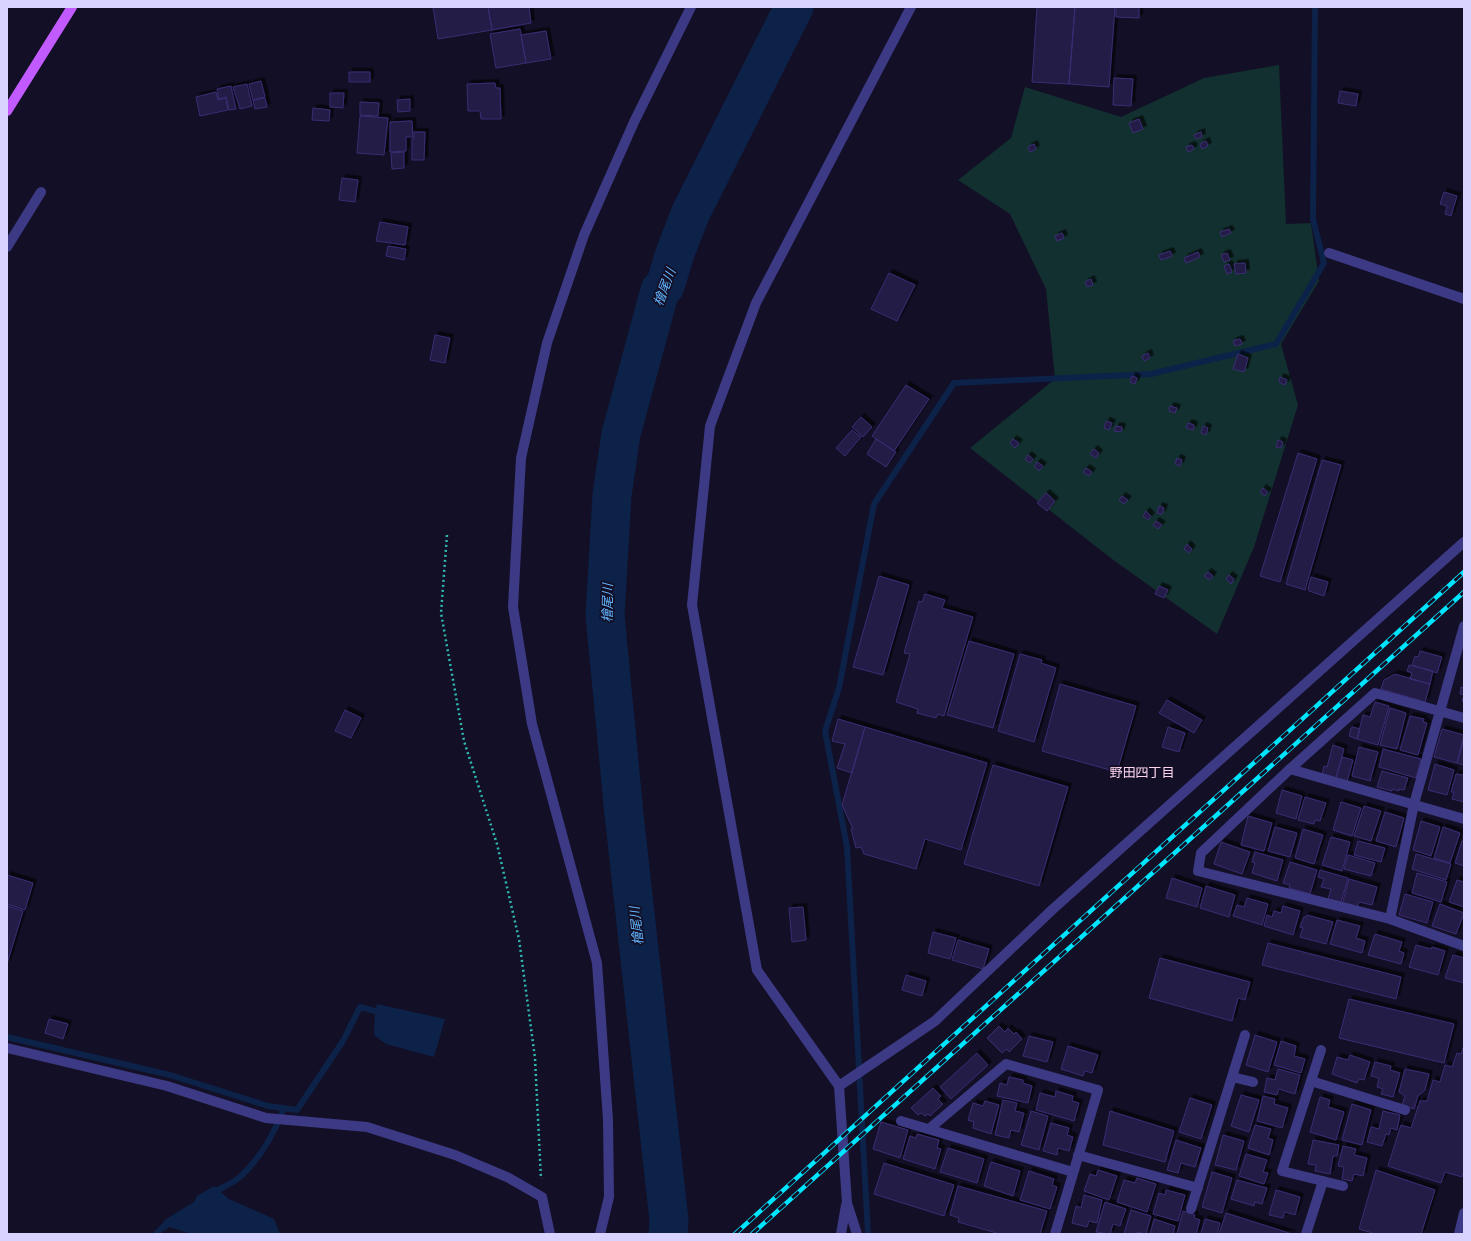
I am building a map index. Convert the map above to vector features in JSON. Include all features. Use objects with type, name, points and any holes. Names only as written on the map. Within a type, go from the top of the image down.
[{"type":"main road","points":[[7,111],[72,7]]},
{"type":"street","points":[[600,1234],[609,1196],[608,1120],[597,963],[532,724],[513,607],[521,458],[547,343],[584,235],[634,122],[691,7]]},
{"type":"street","points":[[841,1234],[847,1203],[840,1086],[757,970],[692,605],[710,426],[756,303],[911,7]]},
{"type":"street","points":[[7,247],[41,192]]},
{"type":"street","points":[[1329,253],[1464,299]]},
{"type":"street","points":[[840,1086],[935,1021],[1053,908],[1464,542]]},
{"type":"street","points":[[1390,919],[1414,804],[1464,626]]},
{"type":"street","points":[[1464,718],[1375,693],[1290,769],[1201,853],[1198,871],[1390,919],[1464,946]]},
{"type":"street","points":[[1290,769],[1464,819]]},
{"type":"street","points":[[1192,1209],[1245,1035]]},
{"type":"street","points":[[7,1048],[167,1086],[266,1118],[367,1127],[455,1155],[508,1178],[542,1197],[550,1234]]},
{"type":"street","points":[[1321,1050],[1282,1171],[1343,1186]]},
{"type":"street","points":[[929,1129],[1006,1064],[1098,1090],[1073,1172],[1057,1233]]},
{"type":"street","points":[[1232,1077],[1252,1082]]},
{"type":"street","points":[[1311,1081],[1405,1110]]},
{"type":"street","points":[[901,1121],[1073,1172]]},
{"type":"street","points":[[1078,1155],[1198,1188]]},
{"type":"street","points":[[1306,1234],[1323,1181]]},
{"type":"street","points":[[847,1203],[857,1234]]},
{"type":"street","points":[[1459,1234],[1464,1217]]},
{"type":"path","points":[[447,535],[441,612],[464,741],[498,844],[519,939],[535,1058],[542,1197]]},
{"type":"green space","points":[[1279,65],[1286,224],[1311,223],[1319,281],[1281,344],[1298,405],[1254,547],[1217,634],[1112,559],[970,448],[1055,379],[1046,289],[1010,214],[958,180],[1011,138],[1025,87],[1121,117],[1204,78]]},
{"type":"water","points":[[377,1004],[445,1019],[434,1057],[386,1044],[374,1035],[375,1011]]},
{"type":"water","points":[[214,1186],[229,1199],[274,1219],[280,1234],[191,1234],[169,1227],[165,1231],[160,1226],[166,1219],[194,1202],[197,1196]]},
{"type":"building","points":[[433,7],[488,7],[492,30],[438,39]]},
{"type":"building","points":[[488,7],[529,7],[531,23],[492,30]]},
{"type":"building","points":[[1037,7],[1075,7],[1069,84],[1032,82]]},
{"type":"building","points":[[1075,7],[1115,7],[1109,87],[1069,84]]},
{"type":"building","points":[[1116,7],[1139,7],[1139,18],[1116,17]]},
{"type":"building","points":[[520,29],[526,63],[496,68],[490,34]]},
{"type":"building","points":[[546,31],[551,59],[526,63],[521,35]]},
{"type":"building","points":[[349,72],[370,72],[370,82],[349,82]]},
{"type":"building","points":[[1114,78],[1133,79],[1131,106],[1113,105]]},
{"type":"building","points":[[261,81],[265,97],[253,100],[249,84]]},
{"type":"building","points":[[495,83],[496,88],[500,88],[501,119],[481,119],[480,111],[468,111],[467,84]]},
{"type":"building","points":[[247,84],[252,106],[240,109],[233,87]]},
{"type":"building","points":[[231,86],[236,109],[229,110],[226,97],[219,99],[217,89]]},
{"type":"building","points":[[1340,91],[1358,94],[1356,106],[1338,103]]},
{"type":"building","points":[[216,92],[218,100],[226,98],[228,110],[200,116],[196,97]]},
{"type":"building","points":[[330,93],[344,93],[343,108],[330,107]]},
{"type":"building","points":[[265,98],[267,107],[255,109],[253,100]]},
{"type":"building","points":[[410,99],[410,111],[398,112],[397,100]]},
{"type":"building","points":[[360,102],[379,103],[378,116],[360,115]]},
{"type":"building","points":[[313,108],[330,110],[329,121],[312,120]]},
{"type":"building","points":[[360,116],[388,118],[384,155],[357,153]]},
{"type":"building","points":[[1139,119],[1143,129],[1133,133],[1129,123]]},
{"type":"building","points":[[412,121],[413,137],[406,137],[406,151],[390,152],[390,122]]},
{"type":"building","points":[[414,132],[425,132],[424,160],[412,160],[412,139],[414,139]]},
{"type":"building","points":[[1201,132],[1202,137],[1196,139],[1194,135]]},
{"type":"building","points":[[1206,141],[1208,146],[1202,149],[1200,144]]},
{"type":"building","points":[[1034,144],[1036,149],[1030,152],[1028,147]]},
{"type":"building","points":[[1192,145],[1194,149],[1188,152],[1186,147]]},
{"type":"building","points":[[404,152],[404,168],[392,169],[391,153]]},
{"type":"building","points":[[342,178],[358,180],[355,202],[339,200]]},
{"type":"building","points":[[1444,192],[1457,196],[1451,216],[1445,214],[1447,206],[1440,204]]},
{"type":"building","points":[[380,222],[408,227],[405,245],[376,241]]},
{"type":"building","points":[[1229,229],[1231,233],[1222,237],[1220,232]]},
{"type":"building","points":[[1062,233],[1064,238],[1057,241],[1055,236]]},
{"type":"building","points":[[388,246],[406,249],[404,260],[386,256]]},
{"type":"building","points":[[1170,251],[1172,256],[1161,260],[1159,255]]},
{"type":"building","points":[[1198,252],[1200,257],[1186,263],[1184,258]]},
{"type":"building","points":[[1227,253],[1230,260],[1224,262],[1221,255]]},
{"type":"building","points":[[1245,263],[1246,273],[1236,274],[1234,264]]},
{"type":"building","points":[[1229,264],[1232,272],[1227,274],[1224,266]]},
{"type":"building","points":[[889,273],[915,285],[897,321],[871,309]]},
{"type":"building","points":[[1091,279],[1093,285],[1087,287],[1085,282]]},
{"type":"building","points":[[435,335],[450,338],[445,363],[430,360]]},
{"type":"building","points":[[1240,339],[1242,344],[1235,346],[1233,341]]},
{"type":"building","points":[[1148,353],[1150,358],[1144,361],[1142,356]]},
{"type":"building","points":[[1238,354],[1248,358],[1244,372],[1233,369]]},
{"type":"building","points":[[1132,376],[1137,378],[1135,384],[1130,382]]},
{"type":"building","points":[[1280,377],[1287,380],[1285,385],[1279,382]]},
{"type":"building","points":[[906,385],[929,399],[894,451],[872,436]]},
{"type":"building","points":[[1170,406],[1177,408],[1175,413],[1169,411]]},
{"type":"building","points":[[861,417],[872,427],[863,437],[852,427]]},
{"type":"building","points":[[1106,421],[1112,423],[1109,430],[1104,428]]},
{"type":"building","points":[[1188,423],[1194,425],[1193,430],[1186,428]]},
{"type":"building","points":[[1116,426],[1122,427],[1121,432],[1114,431]]},
{"type":"building","points":[[1203,426],[1208,428],[1206,435],[1201,433]]},
{"type":"building","points":[[852,430],[861,437],[845,456],[836,448]]},
{"type":"building","points":[[876,439],[896,452],[886,467],[867,454]]},
{"type":"building","points":[[1013,439],[1019,443],[1015,448],[1010,443]]},
{"type":"building","points":[[1278,440],[1283,442],[1281,448],[1276,447]]},
{"type":"building","points":[[1094,449],[1099,453],[1096,458],[1090,454]]},
{"type":"building","points":[[1298,453],[1317,459],[1280,582],[1260,576]]},
{"type":"building","points":[[1028,455],[1033,459],[1030,463],[1025,459]]},
{"type":"building","points":[[1177,458],[1182,460],[1180,466],[1175,464]]},
{"type":"building","points":[[1322,460],[1341,465],[1305,590],[1286,584]]},
{"type":"building","points":[[1037,462],[1043,466],[1039,471],[1034,466]]},
{"type":"building","points":[[1086,468],[1092,472],[1089,476],[1083,472]]},
{"type":"building","points":[[1263,488],[1268,492],[1265,496],[1260,492]]},
{"type":"building","points":[[1046,493],[1055,501],[1047,511],[1037,503]]},
{"type":"building","points":[[1122,496],[1128,500],[1124,504],[1119,500]]},
{"type":"building","points":[[1159,506],[1164,508],[1162,514],[1157,513]]},
{"type":"building","points":[[1146,511],[1151,516],[1148,520],[1143,516]]},
{"type":"building","points":[[1156,521],[1162,525],[1158,529],[1153,525]]},
{"type":"building","points":[[1187,544],[1192,549],[1189,553],[1184,549]]},
{"type":"building","points":[[1208,572],[1213,576],[1210,580],[1204,576]]},
{"type":"building","points":[[1229,575],[1234,579],[1231,584],[1226,579]]},
{"type":"building","points":[[879,576],[909,585],[883,675],[853,667]]},
{"type":"building","points":[[1311,577],[1328,582],[1324,596],[1309,591],[1308,589]]},
{"type":"building","points":[[1159,586],[1168,590],[1164,598],[1155,594]]},
{"type":"building","points":[[925,594],[945,600],[942,608],[973,617],[944,716],[938,714],[936,718],[917,713],[918,709],[896,702],[910,654],[904,653],[919,601],[922,602]]},
{"type":"building","points":[[969,641],[1014,654],[993,728],[947,715]]},
{"type":"building","points":[[1420,651],[1442,657],[1437,673],[1412,665],[1415,656],[1418,657]]},
{"type":"building","points":[[1020,654],[1042,660],[1041,663],[1056,668],[1034,742],[998,731]]},
{"type":"building","points":[[1409,665],[1433,671],[1430,684],[1410,679],[1412,673],[1407,671]]},
{"type":"building","points":[[1395,674],[1430,684],[1425,702],[1381,689],[1384,680]]},
{"type":"building","points":[[1060,684],[1136,706],[1117,772],[1042,751]]},
{"type":"building","points":[[1461,687],[1464,688],[1464,695],[1460,694]]},
{"type":"building","points":[[1167,700],[1202,720],[1194,733],[1159,713]]},
{"type":"building","points":[[1375,702],[1389,706],[1378,745],[1357,739],[1363,715],[1370,717]]},
{"type":"building","points":[[1390,708],[1406,713],[1397,749],[1380,745]]},
{"type":"building","points":[[345,710],[361,718],[351,738],[335,731]]},
{"type":"building","points":[[1410,716],[1424,719],[1423,722],[1427,723],[1418,755],[1400,750]]},
{"type":"building","points":[[838,719],[865,727],[852,773],[837,768],[845,744],[832,741]]},
{"type":"building","points":[[865,727],[987,763],[961,850],[925,839],[916,869],[864,854],[861,847],[856,848],[851,829],[853,829],[842,805]]},
{"type":"building","points":[[1168,727],[1185,733],[1179,752],[1162,747]]},
{"type":"building","points":[[1353,727],[1360,729],[1357,739],[1349,736],[1351,728]]},
{"type":"building","points":[[1442,729],[1464,735],[1457,763],[1434,757]]},
{"type":"building","points":[[1464,739],[1464,765],[1457,763]]},
{"type":"building","points":[[1333,745],[1344,749],[1336,778],[1322,775],[1324,766],[1327,767]]},
{"type":"building","points":[[1359,747],[1378,752],[1370,781],[1352,776]]},
{"type":"building","points":[[1383,749],[1421,759],[1416,778],[1379,767]]},
{"type":"building","points":[[1342,757],[1353,760],[1347,782],[1336,778]]},
{"type":"building","points":[[1435,764],[1454,770],[1447,795],[1428,790]]},
{"type":"building","points":[[993,765],[1068,787],[1039,886],[964,864]]},
{"type":"building","points":[[1382,771],[1408,778],[1404,790],[1399,789],[1399,791],[1392,789],[1392,791],[1377,787]]},
{"type":"building","points":[[1456,774],[1464,775],[1464,802],[1452,799],[1454,792],[1451,792]]},
{"type":"building","points":[[1282,790],[1302,796],[1296,819],[1276,813]]},
{"type":"building","points":[[1305,797],[1326,803],[1320,821],[1315,820],[1314,824],[1298,820]]},
{"type":"building","points":[[1341,802],[1361,808],[1352,836],[1333,830]]},
{"type":"building","points":[[1364,806],[1381,811],[1371,841],[1354,836]]},
{"type":"building","points":[[1385,812],[1404,818],[1396,847],[1376,841]]},
{"type":"building","points":[[1248,816],[1272,823],[1264,851],[1241,845]]},
{"type":"building","points":[[1421,821],[1440,827],[1431,856],[1413,850]]},
{"type":"building","points":[[1275,827],[1297,833],[1290,857],[1268,851]]},
{"type":"building","points":[[1443,827],[1460,833],[1450,863],[1434,858]]},
{"type":"building","points":[[1303,829],[1323,835],[1314,864],[1295,858]]},
{"type":"building","points":[[1331,837],[1350,842],[1342,871],[1322,865]]},
{"type":"building","points":[[1358,841],[1385,848],[1381,862],[1354,855]]},
{"type":"building","points":[[1462,841],[1464,841],[1464,866],[1455,863]]},
{"type":"building","points":[[1221,842],[1250,852],[1242,874],[1214,864]]},
{"type":"building","points":[[1255,852],[1283,860],[1277,881],[1252,873],[1255,863],[1252,862]]},
{"type":"building","points":[[1416,854],[1451,864],[1446,880],[1412,869]]},
{"type":"building","points":[[1348,855],[1375,863],[1371,876],[1344,869]]},
{"type":"building","points":[[1290,862],[1317,870],[1310,894],[1289,888],[1290,885],[1283,883]]},
{"type":"building","points":[[1320,870],[1348,878],[1341,902],[1328,899],[1331,889],[1321,887],[1324,879],[1318,877]]},
{"type":"building","points":[[1417,873],[1447,882],[1441,902],[1412,893]]},
{"type":"building","points":[[7,875],[33,883],[25,910],[7,904]]},
{"type":"building","points":[[1172,878],[1202,888],[1197,907],[1166,898]]},
{"type":"building","points":[[1349,879],[1377,887],[1372,905],[1359,902],[1357,909],[1342,905]]},
{"type":"building","points":[[1457,880],[1464,882],[1464,907],[1449,902]]},
{"type":"building","points":[[1206,886],[1235,895],[1229,917],[1200,908]]},
{"type":"building","points":[[1405,894],[1433,902],[1427,923],[1399,915]]},
{"type":"building","points":[[1247,898],[1268,904],[1262,925],[1233,916],[1237,905],[1244,907]]},
{"type":"building","points":[[1440,904],[1464,913],[1456,934],[1432,926]]},
{"type":"building","points":[[7,906],[23,911],[7,964]]},
{"type":"building","points":[[1283,906],[1300,911],[1293,935],[1264,926],[1267,915],[1272,917],[1274,911],[1281,913]]},
{"type":"building","points":[[803,907],[806,940],[792,942],[789,908]]},
{"type":"building","points":[[1307,915],[1333,922],[1326,944],[1300,937],[1303,928],[1300,927],[1304,917]]},
{"type":"building","points":[[1337,920],[1360,926],[1356,938],[1365,941],[1362,953],[1330,944]]},
{"type":"building","points":[[933,932],[956,938],[950,959],[928,953]]},
{"type":"building","points":[[1375,934],[1402,942],[1399,951],[1404,953],[1401,964],[1368,955]]},
{"type":"building","points":[[958,940],[989,949],[983,969],[952,960]]},
{"type":"building","points":[[1268,943],[1401,977],[1396,999],[1262,965]]},
{"type":"building","points":[[1416,945],[1431,949],[1432,947],[1445,951],[1438,975],[1409,967]]},
{"type":"building","points":[[1453,955],[1464,958],[1464,983],[1445,978]]},
{"type":"building","points":[[1160,958],[1250,982],[1245,1000],[1238,998],[1232,1021],[1149,998]]},
{"type":"building","points":[[906,975],[926,981],[922,996],[902,990]]},
{"type":"building","points":[[1349,999],[1454,1024],[1444,1063],[1339,1038]]},
{"type":"building","points":[[49,1019],[68,1024],[63,1039],[45,1033]]},
{"type":"building","points":[[999,1026],[1005,1032],[1008,1028],[1014,1034],[1016,1032],[1022,1039],[1009,1052],[1007,1049],[1002,1053],[987,1038]]},
{"type":"building","points":[[1255,1035],[1277,1042],[1268,1072],[1246,1065]]},
{"type":"building","points":[[1029,1036],[1053,1042],[1047,1062],[1023,1056]]},
{"type":"building","points":[[1281,1041],[1296,1046],[1294,1056],[1305,1059],[1301,1073],[1274,1065]]},
{"type":"building","points":[[1464,1045],[1464,1170],[1462,1177],[1445,1172],[1441,1183],[1388,1166],[1401,1125],[1411,1128],[1420,1101],[1427,1101],[1433,1080],[1440,1082],[1445,1065],[1452,1067],[1457,1053],[1461,1054]]},
{"type":"building","points":[[1068,1046],[1098,1055],[1092,1073],[1085,1071],[1083,1076],[1061,1069]]},
{"type":"building","points":[[977,1053],[988,1065],[951,1099],[940,1087]]},
{"type":"building","points":[[1350,1055],[1370,1062],[1364,1080],[1359,1079],[1357,1083],[1332,1074],[1337,1057],[1348,1060]]},
{"type":"building","points":[[1375,1062],[1391,1066],[1390,1070],[1400,1073],[1393,1097],[1381,1094],[1383,1089],[1377,1087],[1379,1078],[1371,1076]]},
{"type":"building","points":[[1278,1069],[1300,1075],[1295,1094],[1279,1089],[1277,1095],[1264,1092],[1267,1078],[1275,1080]]},
{"type":"building","points":[[1405,1069],[1429,1074],[1425,1090],[1418,1096],[1414,1109],[1402,1105],[1405,1096],[1399,1092]]},
{"type":"building","points":[[1009,1077],[1023,1080],[1023,1083],[1032,1086],[1028,1103],[997,1096],[1000,1083],[1007,1085]]},
{"type":"building","points":[[933,1088],[941,1096],[938,1099],[943,1104],[930,1116],[928,1114],[925,1116],[921,1113],[918,1115],[911,1108]]},
{"type":"building","points":[[1056,1091],[1073,1096],[1072,1101],[1079,1103],[1074,1121],[1036,1110],[1040,1093],[1055,1097]]},
{"type":"building","points":[[1241,1095],[1259,1100],[1249,1132],[1231,1126]]},
{"type":"building","points":[[1263,1096],[1275,1099],[1274,1104],[1288,1108],[1282,1128],[1257,1121]]},
{"type":"building","points":[[1320,1097],[1330,1100],[1328,1107],[1344,1112],[1336,1140],[1310,1132]]},
{"type":"building","points":[[1190,1098],[1212,1105],[1201,1139],[1179,1132]]},
{"type":"building","points":[[1003,1100],[1017,1103],[1015,1111],[1024,1113],[1019,1132],[1011,1130],[1009,1138],[995,1135]]},
{"type":"building","points":[[985,1101],[999,1105],[991,1134],[973,1128],[974,1122],[968,1120],[973,1103],[983,1106]]},
{"type":"building","points":[[1352,1104],[1371,1110],[1362,1145],[1342,1140]]},
{"type":"building","points":[[1031,1111],[1048,1116],[1039,1150],[1021,1145]]},
{"type":"building","points":[[1110,1111],[1174,1131],[1165,1162],[1103,1145]]},
{"type":"building","points":[[1383,1111],[1400,1115],[1397,1130],[1391,1128],[1389,1135],[1386,1134],[1382,1146],[1367,1142],[1371,1127],[1379,1129]]},
{"type":"building","points":[[881,1122],[908,1130],[900,1158],[873,1149]]},
{"type":"building","points":[[1051,1123],[1069,1128],[1067,1135],[1073,1137],[1069,1151],[1058,1148],[1057,1155],[1043,1151]]},
{"type":"building","points":[[1255,1125],[1271,1129],[1268,1138],[1273,1140],[1269,1155],[1248,1148]]},
{"type":"building","points":[[917,1134],[939,1140],[937,1148],[941,1149],[935,1169],[903,1159],[910,1136],[916,1138]]},
{"type":"building","points":[[1223,1135],[1244,1141],[1236,1170],[1215,1165]]},
{"type":"building","points":[[1176,1140],[1201,1148],[1195,1167],[1181,1163],[1178,1173],[1167,1170]]},
{"type":"building","points":[[1313,1140],[1339,1145],[1337,1156],[1333,1156],[1330,1174],[1315,1171],[1316,1165],[1308,1164]]},
{"type":"building","points":[[1343,1146],[1356,1149],[1354,1155],[1367,1158],[1363,1176],[1354,1174],[1352,1181],[1342,1179],[1344,1167],[1338,1166]]},
{"type":"building","points":[[948,1148],[984,1159],[977,1183],[940,1172]]},
{"type":"building","points":[[1246,1154],[1267,1160],[1263,1172],[1268,1173],[1264,1184],[1239,1176]]},
{"type":"building","points":[[991,1162],[1020,1171],[1013,1196],[984,1186]]},
{"type":"building","points":[[884,1163],[954,1185],[944,1216],[874,1194]]},
{"type":"building","points":[[1098,1170],[1117,1176],[1109,1200],[1084,1191],[1090,1174],[1096,1176]]},
{"type":"building","points":[[1376,1170],[1435,1190],[1421,1234],[1376,1234],[1359,1229]]},
{"type":"building","points":[[1029,1171],[1054,1179],[1052,1185],[1057,1187],[1050,1209],[1020,1200]]},
{"type":"building","points":[[1212,1172],[1232,1178],[1222,1213],[1202,1207]]},
{"type":"building","points":[[1137,1178],[1156,1184],[1147,1212],[1117,1202],[1124,1180],[1135,1183]]},
{"type":"building","points":[[1237,1180],[1267,1188],[1262,1204],[1255,1202],[1254,1206],[1231,1199]]},
{"type":"building","points":[[958,1186],[1047,1211],[1040,1234],[1000,1234],[958,1222],[959,1218],[950,1215]]},
{"type":"building","points":[[1166,1190],[1185,1195],[1178,1221],[1153,1214],[1159,1193],[1165,1195]]},
{"type":"building","points":[[1276,1190],[1300,1197],[1295,1215],[1285,1212],[1283,1218],[1269,1215]]},
{"type":"building","points":[[1084,1195],[1102,1200],[1097,1223],[1089,1221],[1087,1227],[1072,1223],[1076,1206],[1081,1208]]},
{"type":"building","points":[[1105,1202],[1126,1209],[1120,1226],[1113,1224],[1110,1234],[1096,1232]]},
{"type":"building","points":[[1131,1210],[1151,1216],[1146,1234],[1137,1232],[1136,1234],[1124,1234]]},
{"type":"building","points":[[1183,1211],[1195,1215],[1194,1218],[1200,1220],[1196,1234],[1177,1234]]},
{"type":"building","points":[[1226,1213],[1292,1234],[1219,1234]]},
{"type":"building","points":[[1154,1219],[1175,1226],[1173,1234],[1150,1234]]},
{"type":"building","points":[[1205,1219],[1220,1223],[1217,1234],[1201,1234]]},
{"type":"waterway","name":"檜尾川","points":[[668,1234],[669,1220],[624,814],[605,615],[612,495],[621,434],[660,290],[665,286],[675,253],[691,212],[794,7]]},
{"type":"waterway","points":[[868,1234],[847,847],[825,731],[839,688],[874,504],[954,383],[1151,374],[1276,344],[1324,263],[1313,219],[1315,7]]},
{"type":"waterway","points":[[7,1037],[170,1075],[268,1106],[297,1110],[343,1041],[360,1007],[375,1011]]},
{"type":"waterway","points":[[218,1190],[240,1177],[261,1154],[276,1127],[284,1108]]},
{"type":"waterway","points":[[156,1234],[162,1228]]},
{"type":"railway","points":[[735,1234],[1464,572]]},
{"type":"railway","points":[[752,1234],[1464,592]]},
{"type":"district","name":"野田四丁目","points":[[1142,772]]}]
